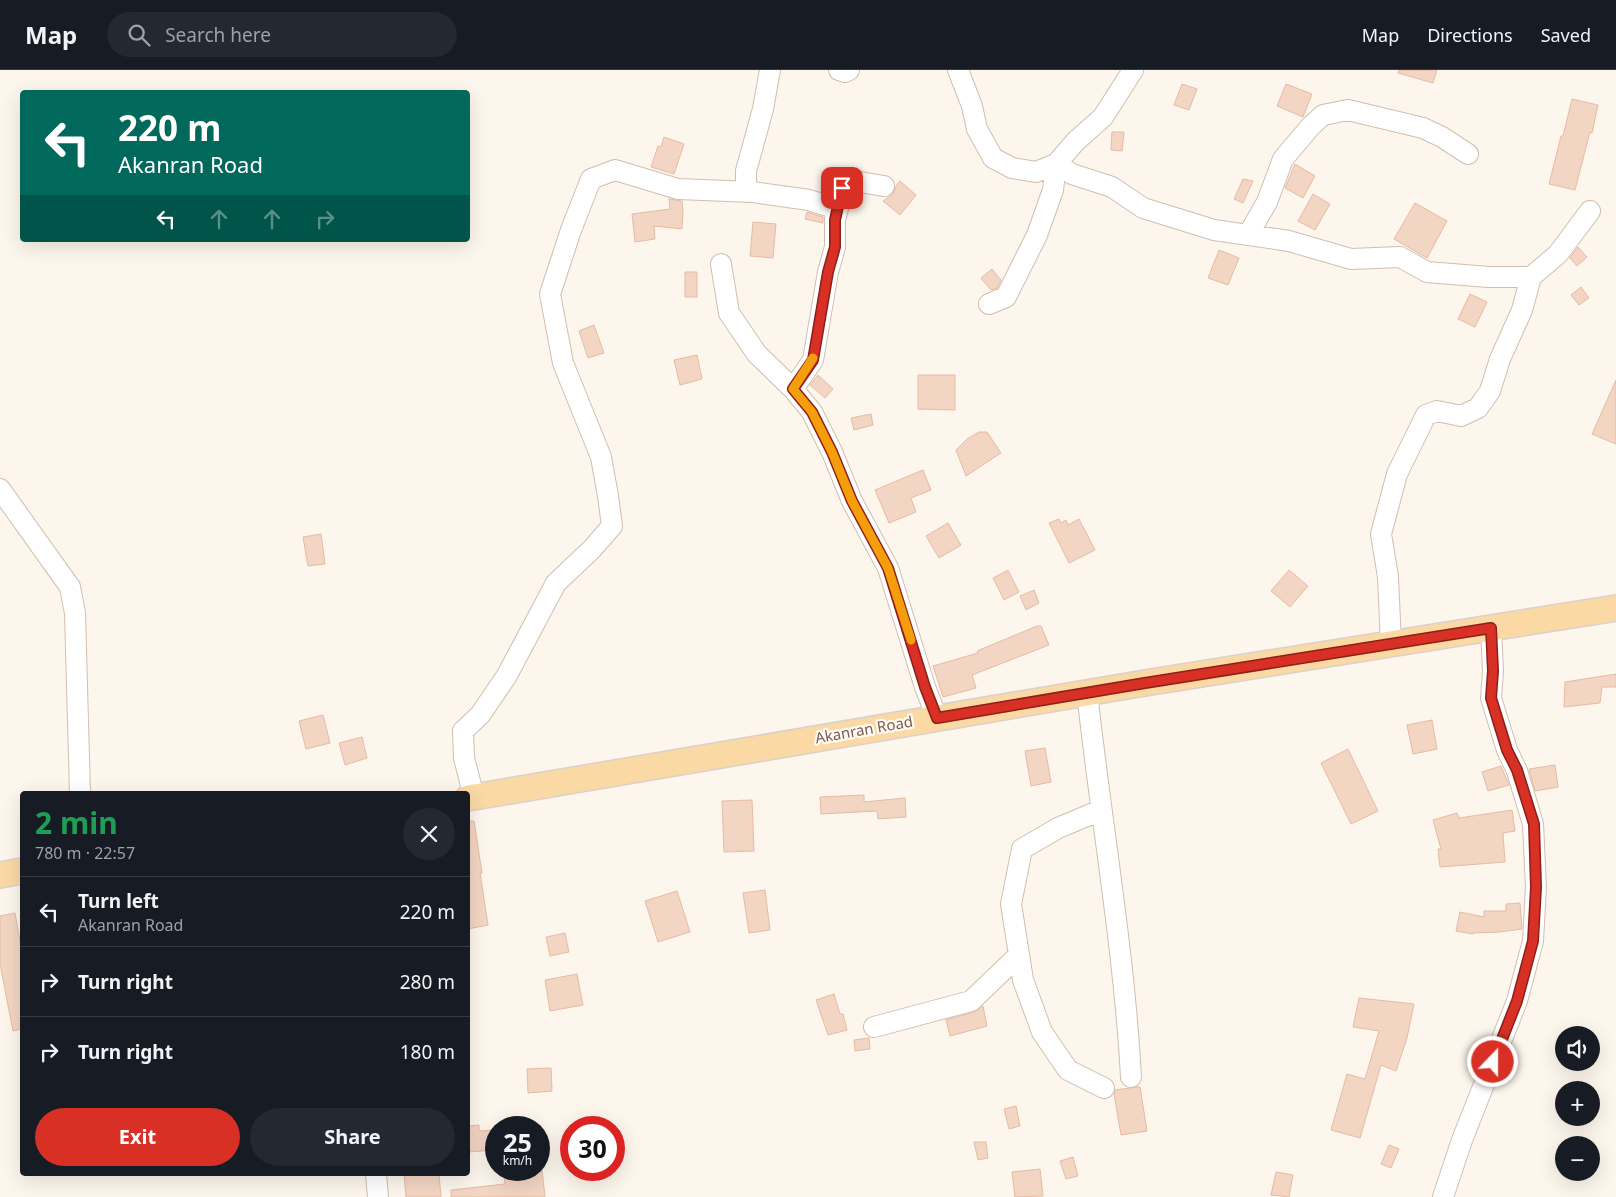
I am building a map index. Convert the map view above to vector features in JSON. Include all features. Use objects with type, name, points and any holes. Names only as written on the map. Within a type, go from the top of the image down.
[{"type":"main road","name":"Akanran Road","points":[[471,798],[1087,692],[1616,608]]},
{"type":"main road","points":[[0,874],[20,871]]},
{"type":"street","points":[[746,192],[746,172],[763,109],[770,70]]},
{"type":"street","points":[[839,70],[845,72],[849,70]]},
{"type":"street","points":[[958,70],[972,106],[977,129],[992,158],[1012,168],[1036,172],[1056,164],[1103,117],[1133,70]]},
{"type":"street","points":[[1248,235],[1267,202],[1283,159],[1323,115],[1348,110],[1423,128],[1442,137],[1468,154]]},
{"type":"street","points":[[1056,164],[1072,174],[1112,187],[1143,208],[1214,230],[1289,241],[1351,259],[1400,257],[1427,272],[1488,277],[1531,277]]},
{"type":"street","points":[[989,304],[1006,297],[1024,264],[1037,235],[1053,190],[1056,164]]},
{"type":"street","points":[[470,791],[464,758],[463,731],[480,715],[506,678],[556,583],[592,549],[612,526],[600,457],[563,363],[550,294],[571,230],[591,179],[615,170],[678,189],[746,192],[809,200],[838,209]]},
{"type":"street","points":[[793,389],[813,360],[828,272],[835,247],[835,220],[842,188],[860,182],[884,186]]},
{"type":"street","points":[[1391,644],[1388,577],[1381,534],[1397,474],[1426,415],[1437,411],[1461,416],[1478,408],[1490,391],[1500,359],[1522,310],[1531,277],[1558,254],[1590,211]]},
{"type":"street","points":[[721,264],[728,313],[757,354],[793,389],[812,412],[832,452],[852,501],[888,568],[925,687],[937,718]]},
{"type":"street","points":[[0,489],[70,587],[75,613],[80,791]]},
{"type":"street","points":[[1443,1197],[1462,1140],[1517,1001],[1533,941],[1536,887],[1534,824],[1517,770],[1507,750],[1491,698],[1493,671],[1491,628]]},
{"type":"street","points":[[1087,692],[1122,965],[1128,1020],[1131,1077]]},
{"type":"street","points":[[1101,810],[1058,828],[1022,849],[1010,904],[1023,980],[1042,1032],[1068,1070],[1104,1088]]},
{"type":"street","points":[[874,1027],[971,1001],[1019,955]]},
{"type":"street","points":[[376,1176],[378,1197]]},
{"type":"building","points":[[1399,70],[1437,70],[1433,83],[1398,73]]},
{"type":"building","points":[[1182,84],[1197,89],[1189,110],[1174,105]]},
{"type":"building","points":[[1286,84],[1312,94],[1303,117],[1277,106]]},
{"type":"building","points":[[1572,99],[1598,105],[1592,133],[1590,132],[1575,190],[1549,184]]},
{"type":"building","points":[[1112,132],[1124,132],[1122,151],[1111,150]]},
{"type":"building","points":[[664,137],[684,144],[674,174],[651,167],[658,146],[661,147]]},
{"type":"building","points":[[1295,164],[1315,176],[1303,198],[1285,188]]},
{"type":"building","points":[[1243,179],[1253,181],[1243,203],[1234,199]]},
{"type":"building","points":[[900,181],[916,195],[900,215],[883,201],[893,194]]},
{"type":"building","points":[[1313,194],[1330,204],[1315,230],[1298,221]]},
{"type":"building","points":[[669,199],[682,201],[682,229],[654,226],[655,239],[635,242],[632,214],[670,209]]},
{"type":"building","points":[[1415,203],[1447,221],[1427,258],[1394,239]]},
{"type":"building","points":[[807,212],[823,217],[823,223],[805,219]]},
{"type":"building","points":[[753,222],[776,224],[773,258],[750,256]]},
{"type":"building","points":[[1578,247],[1587,257],[1577,266],[1570,258]]},
{"type":"building","points":[[1219,250],[1239,258],[1228,285],[1208,278]]},
{"type":"building","points":[[992,269],[1001,280],[997,288],[991,290],[981,278]]},
{"type":"building","points":[[685,272],[697,272],[697,297],[685,297]]},
{"type":"building","points":[[1581,287],[1589,298],[1579,305],[1571,295]]},
{"type":"building","points":[[1470,294],[1487,302],[1475,327],[1458,319]]},
{"type":"building","points":[[594,325],[604,353],[588,358],[579,331]]},
{"type":"building","points":[[697,355],[702,379],[680,385],[674,360]]},
{"type":"building","points":[[818,375],[833,389],[825,398],[810,385]]},
{"type":"building","points":[[918,375],[955,375],[955,410],[918,409]]},
{"type":"building","points":[[1616,380],[1616,444],[1592,434]]},
{"type":"building","points":[[871,414],[873,425],[854,430],[851,418]]},
{"type":"building","points":[[979,432],[987,432],[1001,453],[966,476],[956,450],[967,439]]},
{"type":"building","points":[[923,470],[931,490],[911,498],[916,512],[889,523],[875,490]]},
{"type":"building","points":[[1059,519],[1061,523],[1066,520],[1068,525],[1079,519],[1095,550],[1069,563],[1049,523]]},
{"type":"building","points":[[948,523],[961,545],[939,558],[926,536]]},
{"type":"building","points":[[321,534],[325,564],[308,566],[303,537]]},
{"type":"building","points":[[1008,570],[1019,592],[1004,600],[993,578]]},
{"type":"building","points":[[1289,570],[1308,586],[1290,607],[1271,591]]},
{"type":"building","points":[[1034,590],[1039,603],[1026,610],[1020,596]]},
{"type":"building","points":[[1041,626],[1049,645],[972,675],[976,688],[943,697],[933,666],[978,653],[977,651]]},
{"type":"building","points":[[1616,674],[1616,687],[1602,687],[1600,703],[1564,707],[1565,682]]},
{"type":"building","points":[[323,715],[330,743],[306,749],[299,721]]},
{"type":"building","points":[[1432,720],[1437,749],[1413,754],[1407,725]]},
{"type":"building","points":[[362,737],[367,758],[345,765],[339,743]]},
{"type":"building","points":[[1045,748],[1051,782],[1031,786],[1025,751]]},
{"type":"building","points":[[1348,749],[1378,811],[1351,824],[1321,763]]},
{"type":"building","points":[[1555,765],[1558,787],[1535,791],[1529,769]]},
{"type":"building","points":[[1501,766],[1509,785],[1488,791],[1482,772]]},
{"type":"building","points":[[864,795],[864,802],[905,798],[906,817],[878,819],[877,811],[821,814],[820,797]]},
{"type":"building","points":[[752,800],[754,851],[724,852],[722,801]]},
{"type":"building","points":[[1512,810],[1515,831],[1503,833],[1505,862],[1440,867],[1438,849],[1441,849],[1433,820],[1457,813],[1459,818]]},
{"type":"building","points":[[470,821],[474,821],[488,925],[470,929]]},
{"type":"building","points":[[765,890],[770,930],[749,933],[743,893]]},
{"type":"building","points":[[677,891],[690,932],[658,942],[645,901]]},
{"type":"building","points":[[1520,903],[1522,929],[1473,934],[1456,931],[1460,912],[1484,917],[1484,911],[1506,911],[1506,904]]},
{"type":"building","points":[[15,913],[20,941],[20,1029],[13,1031],[0,964],[0,916]]},
{"type":"building","points":[[565,933],[569,952],[550,956],[546,937]]},
{"type":"building","points":[[577,974],[583,1005],[550,1011],[545,980]]},
{"type":"building","points":[[834,994],[840,1014],[843,1014],[847,1030],[828,1035],[816,1000]]},
{"type":"building","points":[[1359,998],[1414,1004],[1407,1038],[1396,1071],[1381,1065],[1360,1138],[1331,1130],[1347,1074],[1365,1079],[1379,1031],[1353,1027]]},
{"type":"building","points":[[983,1006],[987,1026],[950,1036],[946,1020],[974,1012]]},
{"type":"building","points":[[869,1038],[870,1049],[855,1051],[854,1040]]},
{"type":"building","points":[[551,1068],[552,1091],[528,1093],[527,1069]]},
{"type":"building","points":[[1140,1087],[1147,1131],[1121,1135],[1114,1094],[1115,1090]]},
{"type":"building","points":[[1016,1106],[1020,1126],[1009,1129],[1004,1109]]},
{"type":"building","points":[[479,1125],[479,1131],[485,1131],[485,1151],[470,1152],[470,1126]]},
{"type":"building","points":[[974,1142],[986,1142],[988,1158],[978,1160]]},
{"type":"building","points":[[1389,1145],[1399,1149],[1391,1168],[1381,1164]]},
{"type":"building","points":[[1073,1157],[1078,1176],[1066,1179],[1060,1161]]},
{"type":"building","points":[[1040,1169],[1043,1196],[1015,1197],[1012,1172]]},
{"type":"building","points":[[1276,1172],[1293,1175],[1289,1197],[1271,1195]]},
{"type":"building","points":[[404,1176],[439,1176],[441,1197],[406,1197]]},
{"type":"building","points":[[505,1181],[543,1181],[545,1197],[451,1197],[451,1190],[505,1184]]},
{"type":"slow traffic","points":[[813,358],[793,389],[812,412],[832,452],[852,501],[888,568],[911,640]]},
{"type":"route","points":[[842,188],[835,220],[835,247],[828,272],[813,360],[793,389],[812,412],[832,452],[852,501],[888,568],[925,687],[937,718],[1491,628],[1493,671],[1491,698],[1507,750],[1517,770],[1534,824],[1536,887],[1533,941],[1517,1001],[1493,1062]]}]
